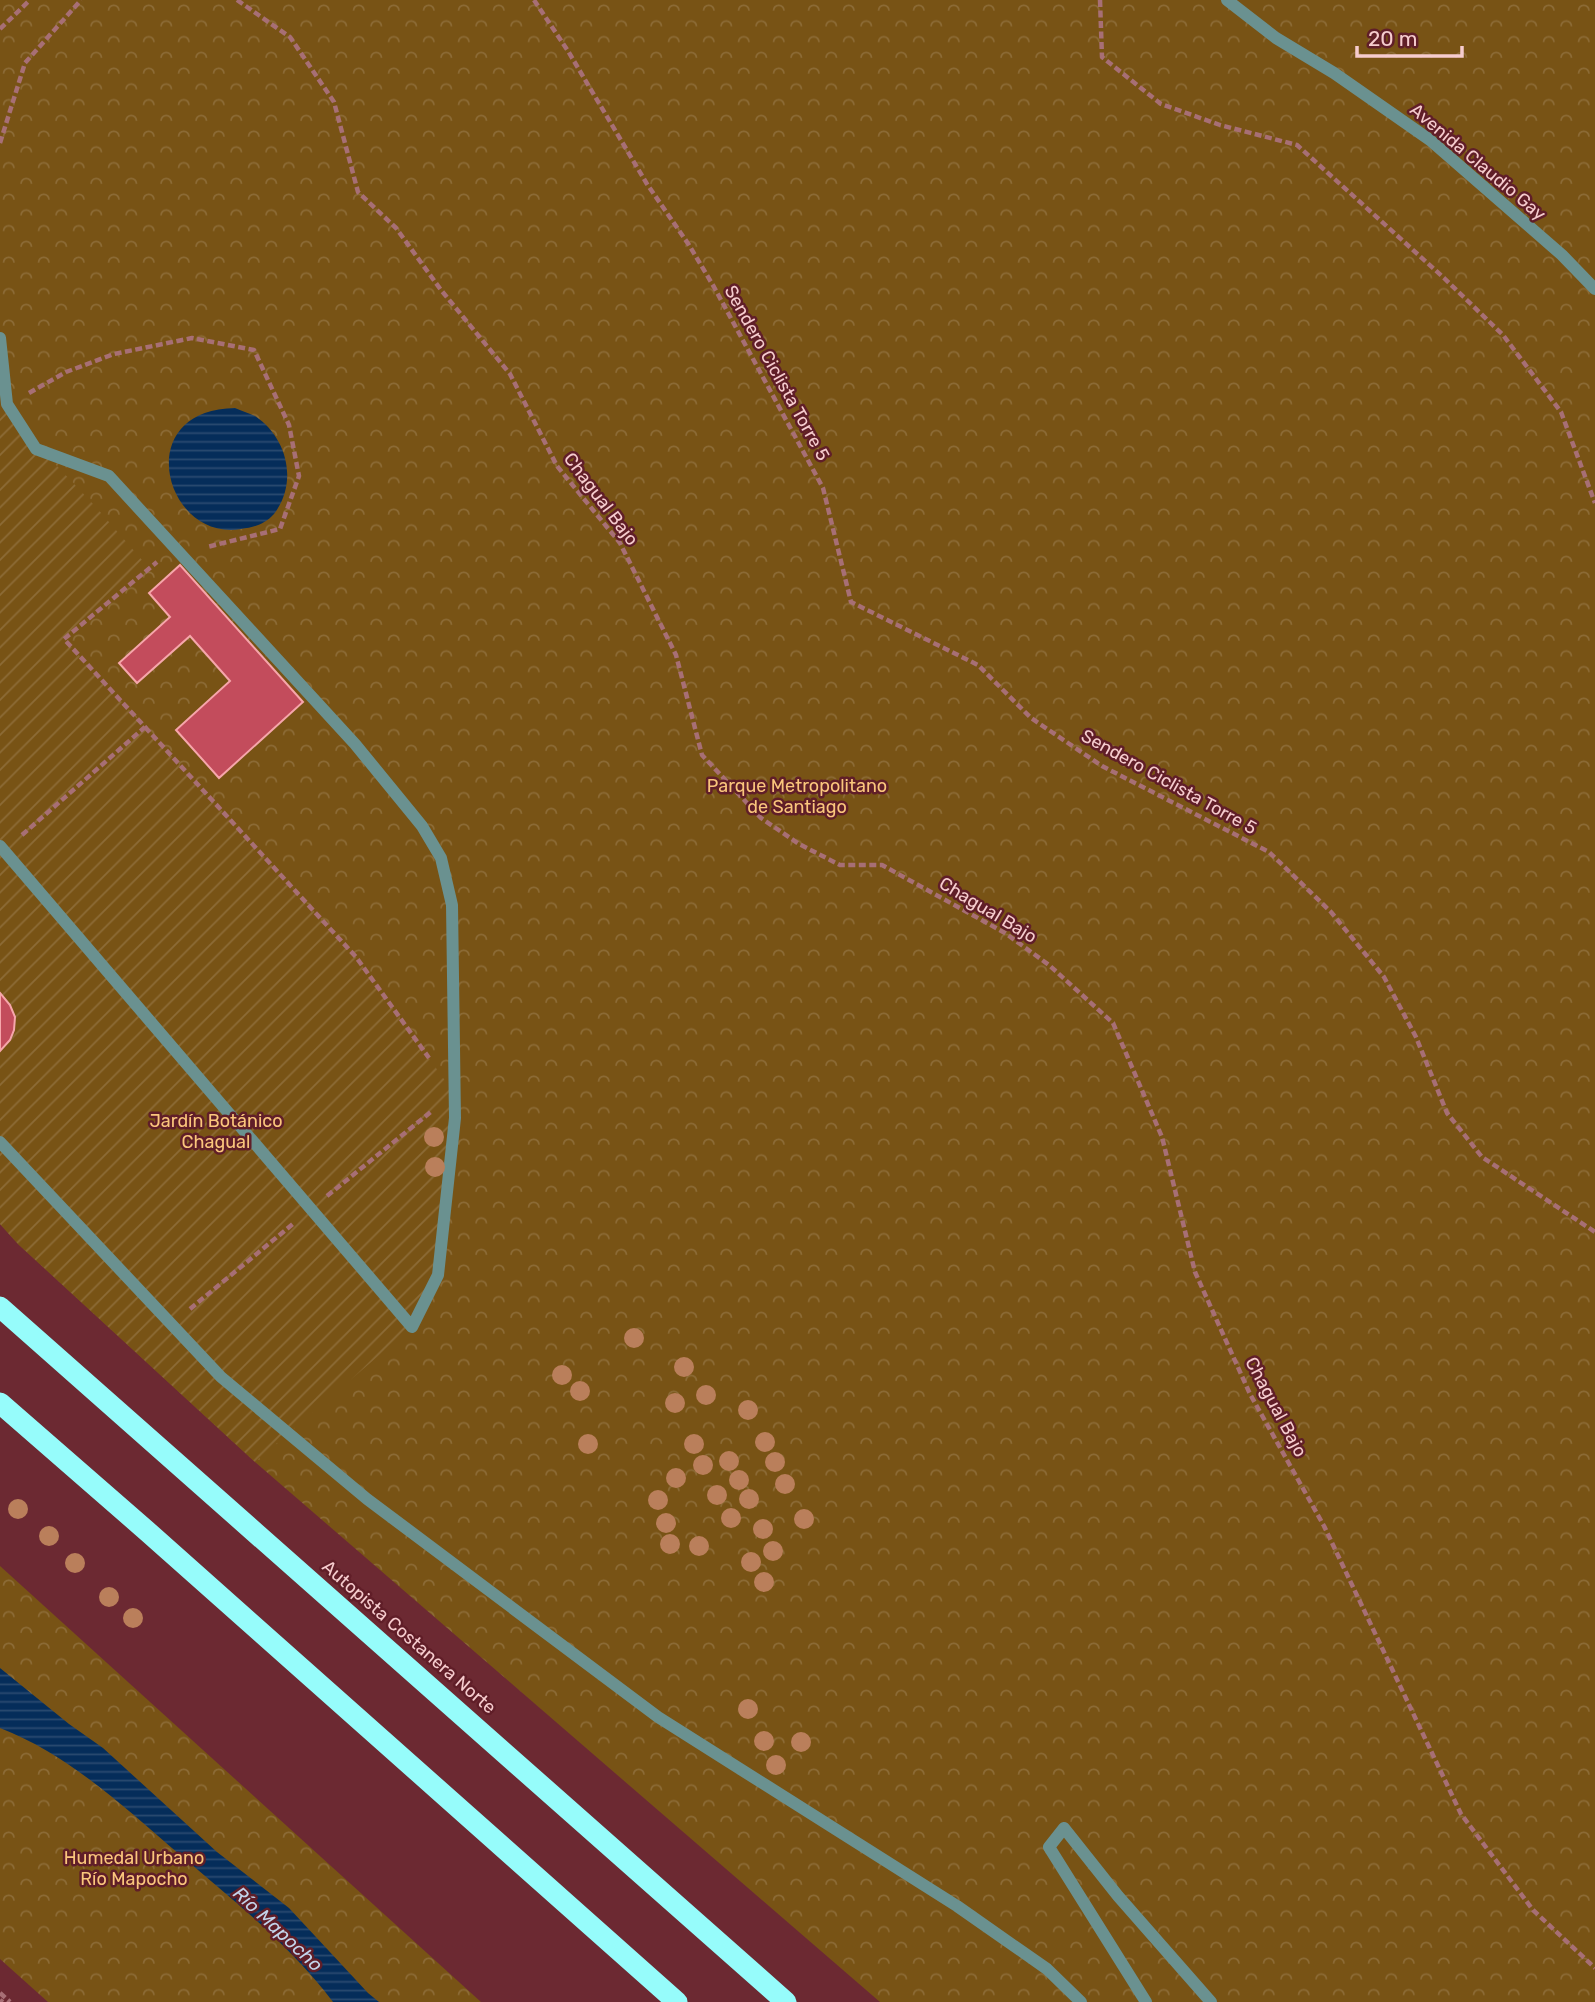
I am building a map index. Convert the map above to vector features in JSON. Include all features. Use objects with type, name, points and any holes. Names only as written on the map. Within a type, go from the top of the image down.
[{"type":"highway","points":[[0,1295],[40,1343]]},
{"type":"highway","name":"Autopista Costanera Norte","points":[[0,1307],[786,2002]]},
{"type":"highway","points":[[0,1403],[677,2002]]},
{"type":"street","name":"Avenida Claudio Gay","points":[[1227,0],[1276,38],[1334,73],[1430,140],[1562,255],[1595,289]]},
{"type":"street","points":[[0,338],[4,408],[36,449],[109,476],[355,744],[422,826],[441,858],[452,905],[455,1118],[438,1276],[412,1326],[0,846]]},
{"type":"street","points":[[0,1142],[221,1377],[367,1499],[658,1717],[967,1913],[1047,1969],[1081,2002]]},
{"type":"street","points":[[1146,2002],[1049,1847],[1064,1828],[1118,1896],[1212,2002]]},
{"type":"path","points":[[0,29],[30,0]]},
{"type":"path","points":[[0,143],[25,63],[81,0]]},
{"type":"path","name":"Chagual Bajo","points":[[237,0],[290,37],[334,102],[358,192],[396,228],[441,290],[510,374],[557,466],[620,543],[676,654],[702,755],[761,818],[799,844],[840,865],[882,865],[1005,933],[1049,965],[1113,1023],[1162,1137],[1195,1272],[1250,1394],[1324,1526],[1461,1814],[1533,1910],[1595,1968]]},
{"type":"path","name":"Sendero Ciclista Torre 5","points":[[534,0],[714,287],[823,488],[851,602],[978,666],[1031,718],[1102,766],[1269,852],[1332,912],[1384,977],[1416,1037],[1447,1113],[1482,1157],[1595,1232]]},
{"type":"path","points":[[1100,0],[1102,57],[1161,104],[1220,125],[1297,145],[1503,335],[1561,412],[1595,503]]},
{"type":"path","points":[[145,727],[356,957],[454,1093],[172,1324]]},
{"type":"path","points":[[0,1993],[10,2002]]},
{"type":"green space","name":"Parque Metropolitano de Santiago","points":[[0,0],[1595,0],[1595,2002],[880,2002],[255,1462],[18,1244],[0,1224]]},
{"type":"green space","name":"Jardín Botánico Chagual","points":[[0,406],[95,506],[149,568],[64,639],[356,957],[454,1093],[438,1275],[412,1327],[255,1462],[18,1244],[0,1224]]},
{"type":"green space","name":"Humedal Urbano Río Mapocho","points":[[0,1566],[481,2002],[48,2002],[0,1959]]},
{"type":"water","points":[[235,408],[255,416],[275,436],[286,462],[286,489],[274,514],[263,523],[241,529],[215,528],[193,516],[178,497],[170,474],[170,451],[181,430],[202,414]]},
{"type":"water","name":"Río Mapocho","points":[[0,1668],[103,1748],[217,1852],[289,1908],[379,2002],[333,2002],[298,1961],[260,1924],[116,1800],[49,1752],[0,1728]]},
{"type":"building","points":[[180,565],[303,702],[219,778],[176,730],[230,681],[190,636],[137,683],[119,663],[170,617],[149,593]]},
{"type":"building","points":[[0,993],[10,1005],[15,1017],[10,1040],[0,1051]]}]
